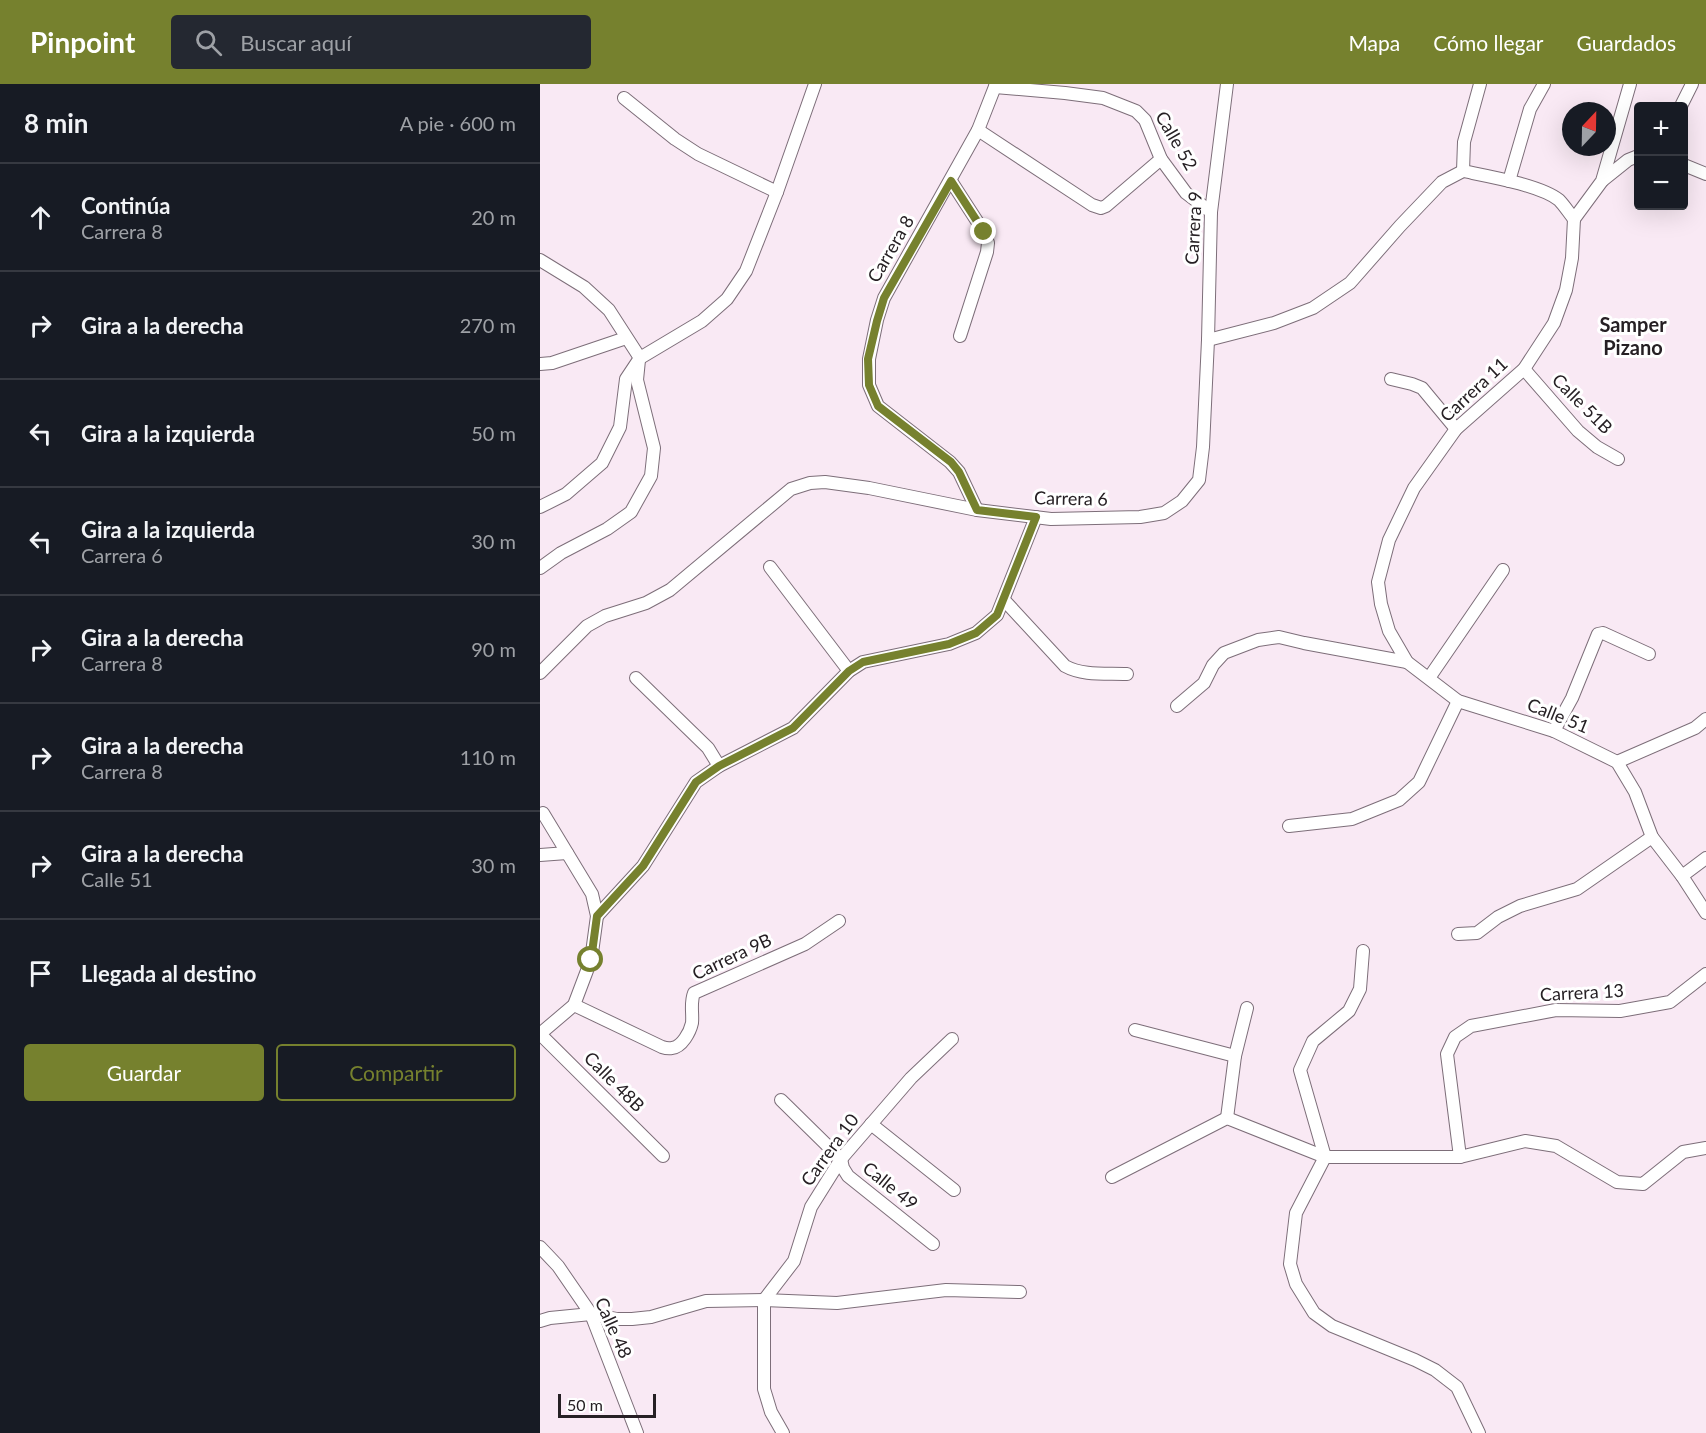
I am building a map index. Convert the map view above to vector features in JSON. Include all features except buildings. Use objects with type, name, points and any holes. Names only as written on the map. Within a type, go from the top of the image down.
[{"type":"street","points":[[540,507],[566,494],[602,463],[620,427],[626,379],[639,358],[702,321],[727,299],[746,272],[815,84]]},
{"type":"street","name":"Carrera 9","points":[[1208,340],[1211,212],[1227,84]]},
{"type":"street","points":[[1463,171],[1464,142],[1480,84]]},
{"type":"street","points":[[1509,181],[1530,109],[1544,84]]},
{"type":"street","points":[[1602,181],[1630,84]]},
{"type":"street","points":[[1683,102],[1692,84]]},
{"type":"street","name":"Calle 52","points":[[996,86],[1103,98],[1137,111],[1145,120],[1161,159],[1186,193],[1211,212]]},
{"type":"street","name":"Carrera 8","points":[[977,510],[959,472],[951,462],[878,406],[869,385],[868,359],[884,298],[978,130],[996,86]]},
{"type":"street","points":[[624,98],[698,154],[777,192]]},
{"type":"street","points":[[978,130],[1097,208],[1106,206],[1161,159]]},
{"type":"street","points":[[1208,340],[1274,323],[1313,308],[1350,283],[1442,182],[1463,171],[1542,191],[1559,200],[1574,219],[1602,181],[1634,158]]},
{"type":"street","points":[[1688,167],[1706,174]]},
{"type":"street","points":[[951,181],[984,232],[988,243],[960,336]]},
{"type":"street","name":"Carrera 11","points":[[1378,582],[1389,540],[1414,488],[1456,429],[1524,369],[1554,323],[1566,290],[1572,258],[1574,219]]},
{"type":"street","points":[[540,260],[584,287],[609,310],[639,358],[638,380],[654,448],[651,476],[632,512],[607,529],[561,553],[540,568]]},
{"type":"street","points":[[540,364],[552,363],[626,338]]},
{"type":"street","name":"Carrera 6","points":[[540,672],[587,626],[605,616],[646,603],[670,590],[791,489],[810,483],[825,482],[869,488],[977,510],[1051,519],[1140,517],[1164,513],[1182,501],[1199,480],[1203,447],[1208,340]]},
{"type":"street","name":"Calle 51B","points":[[1524,369],[1578,431],[1597,447],[1618,459]]},
{"type":"street","points":[[1391,379],[1422,388],[1456,429]]},
{"type":"street","points":[[597,916],[643,866],[696,782],[719,766],[793,728],[849,671],[863,662],[949,644],[976,633],[997,615],[1036,517]]},
{"type":"street","points":[[770,567],[849,671]]},
{"type":"street","points":[[1429,678],[1503,570]]},
{"type":"street","name":"Calle 51","points":[[1378,582],[1381,604],[1389,631],[1407,662],[1458,701],[1554,731],[1617,762]]},
{"type":"street","points":[[1004,600],[1065,666],[1084,672],[1126,674]]},
{"type":"street","points":[[1554,731],[1572,698],[1598,634],[1603,633],[1649,654]]},
{"type":"street","points":[[1177,706],[1204,683],[1213,665],[1224,653],[1258,640],[1279,637],[1407,662]]},
{"type":"street","points":[[636,678],[708,748],[719,766]]},
{"type":"street","points":[[1289,826],[1352,819],[1399,800],[1419,782],[1458,701]]},
{"type":"street","points":[[1706,719],[1695,728],[1617,762],[1635,792],[1652,837],[1682,876],[1706,914]]},
{"type":"street","points":[[540,1034],[574,1005],[591,960],[597,916],[592,894],[543,813]]},
{"type":"street","points":[[1458,934],[1477,933],[1498,917],[1520,906],[1577,889],[1652,837]]},
{"type":"street","points":[[540,855],[567,853]]},
{"type":"street","points":[[1682,876],[1706,858]]},
{"type":"street","name":"Carrera 9B","points":[[574,1005],[662,1047],[673,1048],[680,1045],[692,1024],[694,993],[805,944],[839,921]]},
{"type":"street","points":[[1363,951],[1360,989],[1349,1011],[1313,1041],[1300,1070],[1325,1157],[1296,1213],[1290,1264],[1296,1284],[1314,1313],[1332,1326],[1435,1370],[1457,1387],[1479,1433]]},
{"type":"street","name":"Carrera 13","points":[[1460,1157],[1447,1054],[1455,1037],[1471,1026],[1556,1010],[1620,1011],[1670,1002],[1706,974]]},
{"type":"street","points":[[1227,1118],[1235,1056],[1247,1008]]},
{"type":"street","points":[[1135,1030],[1235,1056]]},
{"type":"street","name":"Calle 48B","points":[[540,1034],[663,1156]]},
{"type":"street","name":"Carrera 10","points":[[764,1300],[794,1262],[811,1207],[841,1158],[911,1078],[952,1039]]},
{"type":"street","name":"Calle 49","points":[[781,1100],[841,1158],[848,1176],[933,1244]]},
{"type":"street","points":[[1112,1177],[1227,1118],[1325,1157],[1460,1157],[1525,1141],[1556,1146],[1617,1182],[1643,1184],[1683,1152],[1706,1148]]},
{"type":"street","points":[[872,1124],[954,1190]]},
{"type":"street","name":"Calle 48","points":[[540,1246],[558,1266],[591,1314],[637,1433]]},
{"type":"street","points":[[540,1321],[591,1314],[617,1319],[651,1317],[706,1301],[764,1300],[837,1303],[946,1290],[1020,1292]]},
{"type":"street","points":[[764,1300],[764,1389],[771,1412],[783,1433]]},
{"type":"district","name":"Samper Pizano","points":[[1633,336]]},
{"type":"route","points":[[591,960],[597,916],[643,866],[696,782],[719,766],[793,728],[849,671],[863,662],[949,644],[976,633],[997,615],[1036,517],[977,510],[959,472],[951,462],[878,406],[869,385],[868,359],[884,298],[951,181],[984,232]]}]
